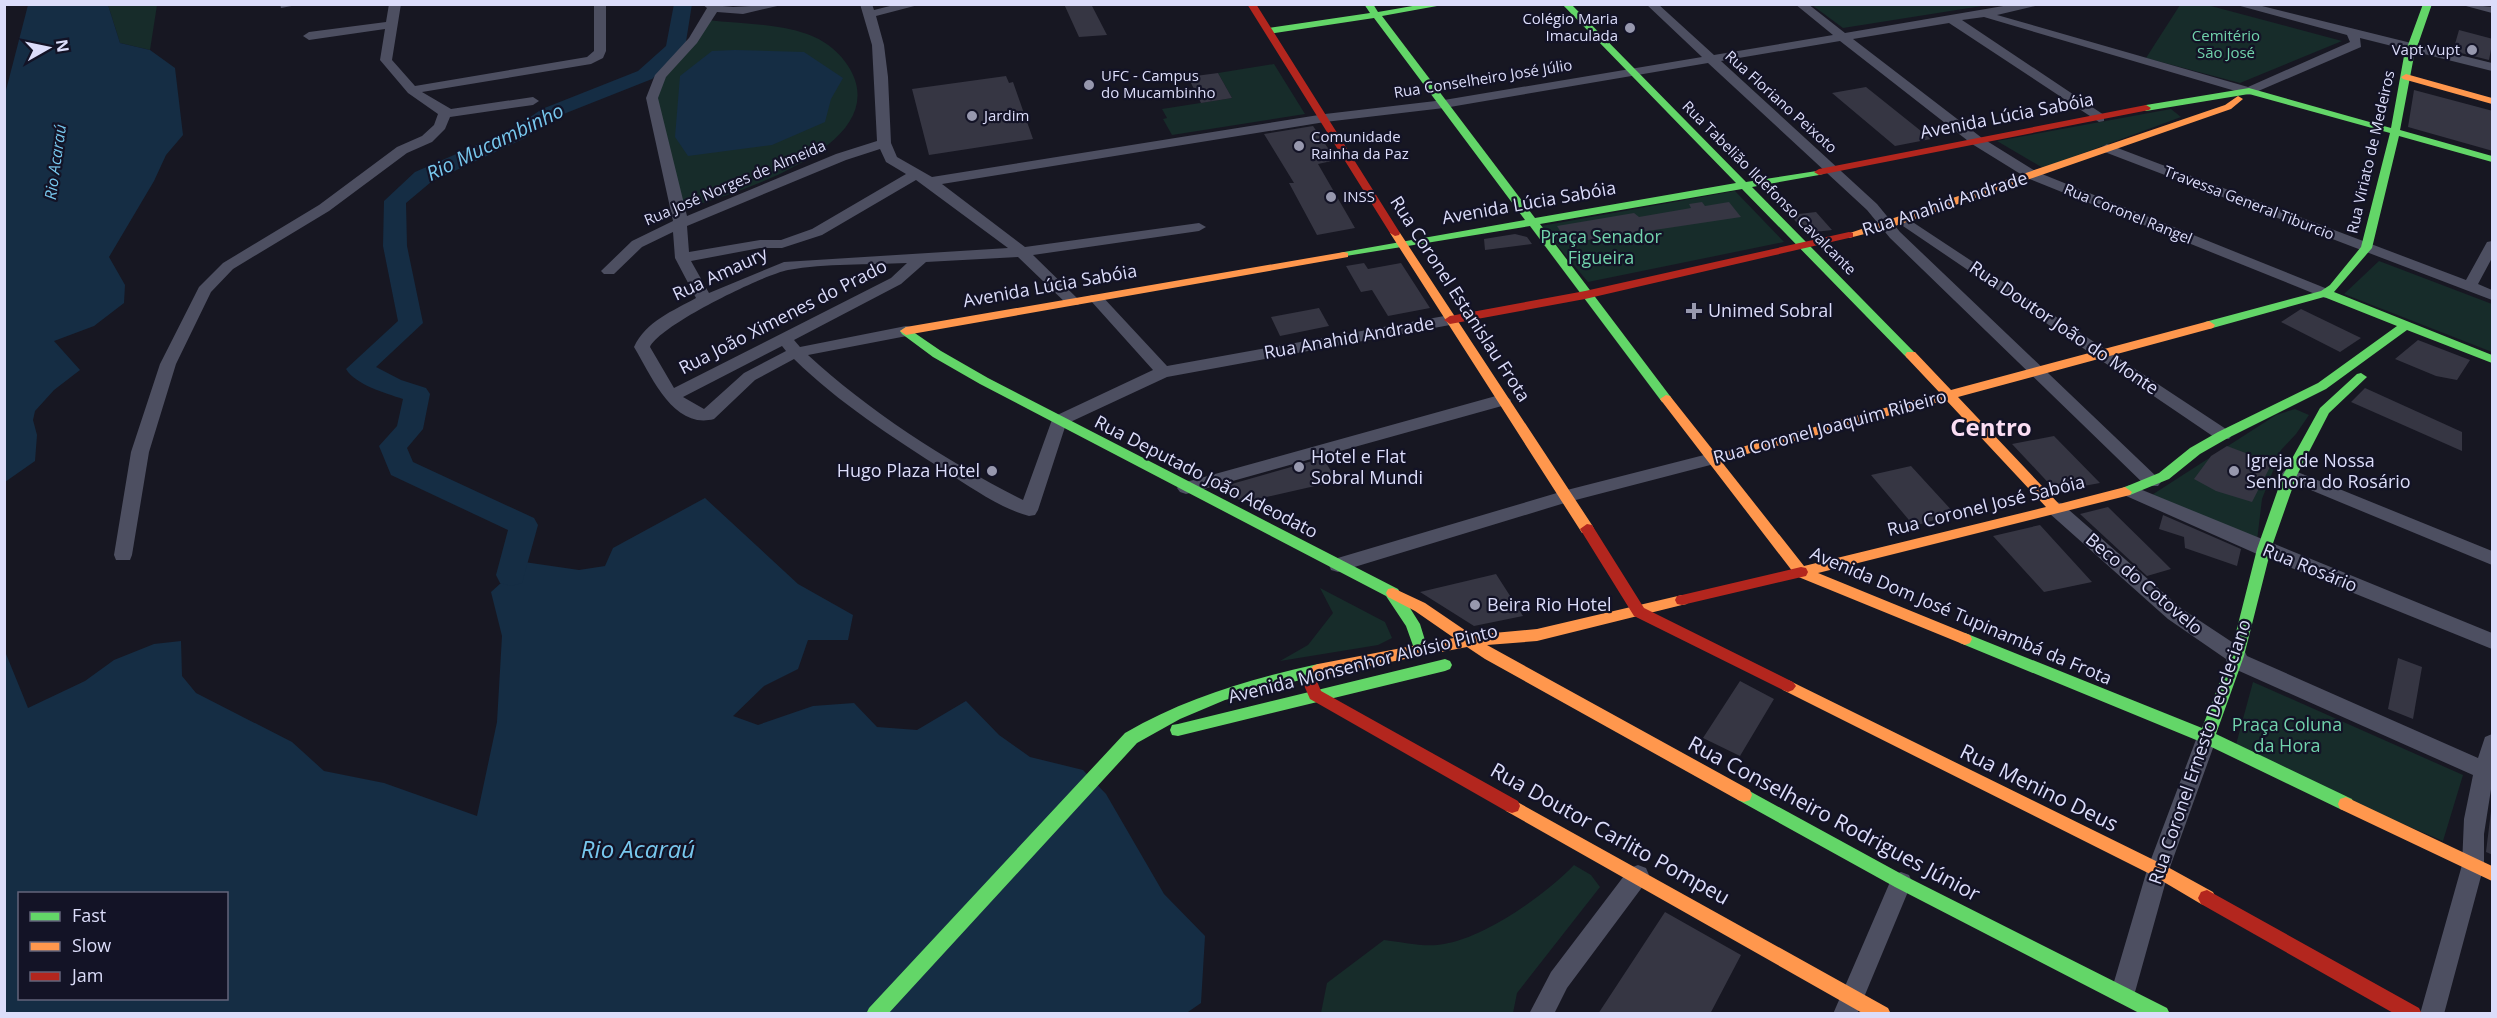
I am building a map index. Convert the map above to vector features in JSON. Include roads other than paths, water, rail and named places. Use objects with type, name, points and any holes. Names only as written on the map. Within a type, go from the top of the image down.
[{"type":"main road","name":"Rua Coronel Estanislau Frota","points":[[1251,4],[1325,118],[1450,320],[1567,496],[1639,612]]},
{"type":"main road","name":"Avenida Dom José Tupinambá da Frota","points":[[1368,4],[1585,295],[1801,572],[2206,737],[2483,869]]},
{"type":"main road","points":[[1269,31],[1444,4]]},
{"type":"main road","name":"Rua Tabelião Ildefonso Cavalcante","points":[[1566,4],[1949,394],[2055,507]]},
{"type":"main road","name":"Rua Viriato de Medeiros","points":[[2325,293],[2334,287],[2366,248],[2395,132],[2411,52],[2428,4]]},
{"type":"main road","points":[[2406,77],[2493,101]]},
{"type":"main road","points":[[2249,91],[2493,159]]},
{"type":"main road","name":"Avenida Lúcia Sabóia","points":[[906,332],[1831,170],[2206,96],[2249,91]]},
{"type":"main road","name":"Rua Anahid Andrade","points":[[1450,320],[1585,295],[1804,247],[1905,221],[2228,107],[2249,91]]},
{"type":"main road","points":[[2206,96],[2228,107]]},
{"type":"main road","name":"Rua Coronel Rangel","points":[[2325,293],[2493,359]]},
{"type":"main road","name":"Rua Coronel Joaquim Ribeiro","points":[[1713,459],[2325,293]]},
{"type":"main road","name":"Rua Coronel José Sabóia","points":[[1537,635],[1801,572],[2055,507],[2130,491],[2152,482],[2223,435],[2322,386],[2405,325]]},
{"type":"main road","name":"Rua Deputado João Adeodato","points":[[906,332],[937,354],[1059,421],[1437,617],[1467,641],[1490,655]]},
{"type":"main road","points":[[2405,343],[2422,332]]},
{"type":"main road","name":"Rua Coronel Ernesto Deocleciano","points":[[2206,737],[2236,658],[2264,549],[2289,475],[2324,411],[2371,370]]},
{"type":"main road","points":[[1392,594],[1413,624],[1421,650]]},
{"type":"main road","name":"Rua Menino Deus","points":[[1639,612],[2158,870],[2414,1014]]},
{"type":"main road","name":"Avenida Monsenhor Aloísio Pinto","points":[[876,1014],[1131,738],[1157,721],[1264,682],[1308,672],[1467,641],[1537,635]]},
{"type":"main road","name":"Avenida Monsenhor Aloísio Pinto","points":[[1108,762],[1184,728],[1490,655],[1537,635]]},
{"type":"main road","name":"Rua Conselheiro Rodrigues Júnior","points":[[1490,655],[1902,882],[2121,997],[2161,1014]]},
{"type":"main road","points":[[1308,672],[1315,695]]},
{"type":"main road","name":"Rua Doutor Carlito Pompeu","points":[[1315,695],[1638,875],[1849,1006],[1882,1014]]},
{"type":"street","points":[[395,4],[386,60],[412,90],[438,111],[445,113],[534,101]]},
{"type":"street","points":[[412,90],[591,60],[599,55],[600,51],[600,4]]},
{"type":"street","points":[[705,300],[682,258],[681,224],[652,98],[653,88],[657,79],[691,44],[711,6],[781,4]]},
{"type":"street","points":[[917,4],[868,9],[882,77],[885,143],[891,159],[914,175],[930,182],[1022,252],[1073,302]]},
{"type":"street","name":"Rua Floriano Peixoto","points":[[1651,4],[1708,59],[1872,207],[1888,225]]},
{"type":"street","name":"Rua Coronel Rangel","points":[[1800,4],[1977,141],[2032,175],[2325,293]]},
{"type":"street","name":"Rua Conselheiro José Júlio","points":[[930,182],[1325,118],[1444,104],[2039,4]]},
{"type":"street","points":[[2238,4],[2352,33],[2411,52],[2493,67]]},
{"type":"street","points":[[2470,4],[2493,10]]},
{"type":"street","points":[[1983,14],[2249,91]]},
{"type":"street","points":[[1952,19],[2099,118]]},
{"type":"street","points":[[309,36],[390,25]]},
{"type":"street","name":"Avenida Lúcia Sabóia","points":[[2249,91],[2357,44],[2352,33]]},
{"type":"street","name":"Avenida Lúcia Sabóia","points":[[2333,53],[2373,49],[2411,52]]},
{"type":"street","points":[[123,555],[140,452],[168,364],[204,290],[228,266],[324,207],[394,156],[427,139],[440,126],[445,113]]},
{"type":"street","name":"Rua José Norges de Almeida","points":[[609,271],[637,244],[841,157],[885,143]]},
{"type":"street","name":"Travessa General Tiburcio","points":[[2107,148],[2493,295]]},
{"type":"street","points":[[682,258],[760,244],[782,244],[830,227],[914,175]]},
{"type":"street","name":"Rua Doutor João do Monte","points":[[1905,221],[2223,435]]},
{"type":"street","points":[[1888,225],[1895,236],[2040,372],[2152,482]]},
{"type":"street","points":[[921,259],[1022,252],[1199,227]]},
{"type":"street","points":[[782,244],[784,266]]},
{"type":"street","points":[[2469,286],[2493,245]]},
{"type":"street","name":"Rua Amaury","points":[[671,396],[642,347],[663,323],[705,300],[784,266],[921,259]]},
{"type":"street","name":"Rua João Ximenes do Prado","points":[[708,415],[696,415],[671,396],[896,281],[921,259]]},
{"type":"street","points":[[1096,298],[1163,372]]},
{"type":"street","name":"Rua Anahid Andrade","points":[[1059,421],[1163,372],[1450,320]]},
{"type":"street","name":"Avenida Lúcia Sabóia","points":[[708,415],[757,370],[796,353],[906,332]]},
{"type":"street","points":[[783,338],[824,381],[858,406],[991,492],[1029,510],[1059,421]]},
{"type":"street","points":[[1185,488],[1503,400]]},
{"type":"street","name":"Rua Coronel Joaquim Ribeiro","points":[[1338,566],[1567,496],[1713,459]]},
{"type":"street","points":[[2289,475],[2493,558]]},
{"type":"street","name":"Rua Rosário","points":[[2130,491],[2264,549],[2493,641]]},
{"type":"street","name":"Beco do Cotovelo","points":[[2055,507],[2175,614],[2236,658],[2485,771]]},
{"type":"street","name":"Rua Coronel Ernesto Deocleciano","points":[[2121,997],[2158,870],[2206,737]]},
{"type":"street","points":[[2432,1014],[2483,869],[2471,840],[2493,743]]},
{"type":"street","points":[[1541,1014],[1559,980],[1638,875]]},
{"type":"street","points":[[1849,1006],[1902,882]]},
{"type":"water","name":"Rio Acaraú","points":[[28,5],[108,5],[120,43],[150,50],[175,68],[183,135],[166,155],[154,181],[109,257],[125,285],[124,303],[94,326],[54,341],[80,370],[54,390],[35,411],[33,420],[37,435],[35,461],[5,482],[4,98]]},
{"type":"water","points":[[712,51],[804,52],[843,78],[831,99],[825,122],[772,145],[688,156],[675,137],[680,76]]},
{"type":"water","name":"Rio Acaraú","points":[[705,498],[798,584],[853,615],[848,640],[808,640],[798,669],[764,686],[733,716],[758,725],[813,706],[854,703],[877,727],[917,730],[966,701],[999,735],[1030,757],[1083,770],[1106,794],[1164,894],[1205,936],[1201,1003],[1185,1014],[5,1013],[4,649],[28,708],[85,681],[114,660],[154,644],[181,641],[182,676],[196,693],[292,742],[324,771],[384,783],[477,816],[497,722],[502,636],[491,592],[524,562],[579,570],[605,566],[613,548]]},
{"type":"waterway","name":"Rio Mucambinho","points":[[511,575],[524,525],[401,468],[393,446],[410,429],[417,394],[392,386],[359,369],[411,323],[395,246],[395,201],[423,177],[518,134],[549,113],[645,75],[675,48],[683,4]]},
{"type":"place","name":"Colégio Maria Imaculada","points":[[1630,28]]},
{"type":"place","name":"Vapt Vupt","points":[[2472,50]]},
{"type":"place","name":"UFC - Campus do Mucambinho","points":[[1089,85]]},
{"type":"place","name":"Jardim","points":[[972,116]]},
{"type":"place","name":"Comunidade Rainha da Paz","points":[[1299,146]]},
{"type":"place","name":"INSS","points":[[1331,197]]},
{"type":"place","name":"Unimed Sobral","points":[[1694,311]]},
{"type":"place","name":"Hotel e Flat Sobral Mundi","points":[[1299,467]]},
{"type":"place","name":"Hugo Plaza Hotel","points":[[992,471]]},
{"type":"place","name":"Igreja de Nossa Senhora do Rosário","points":[[2234,471]]},
{"type":"place","name":"Beira Rio Hotel","points":[[1475,605]]},
{"type":"district","name":"Centro","points":[[1991,428]]},
{"type":"park label","name":"Cemitério São José","points":[[2226,44]]},
{"type":"park label","name":"Praça Senador Figueira","points":[[1601,247]]},
{"type":"park label","name":"Praça Coluna da Hora","points":[[2287,735]]}]
